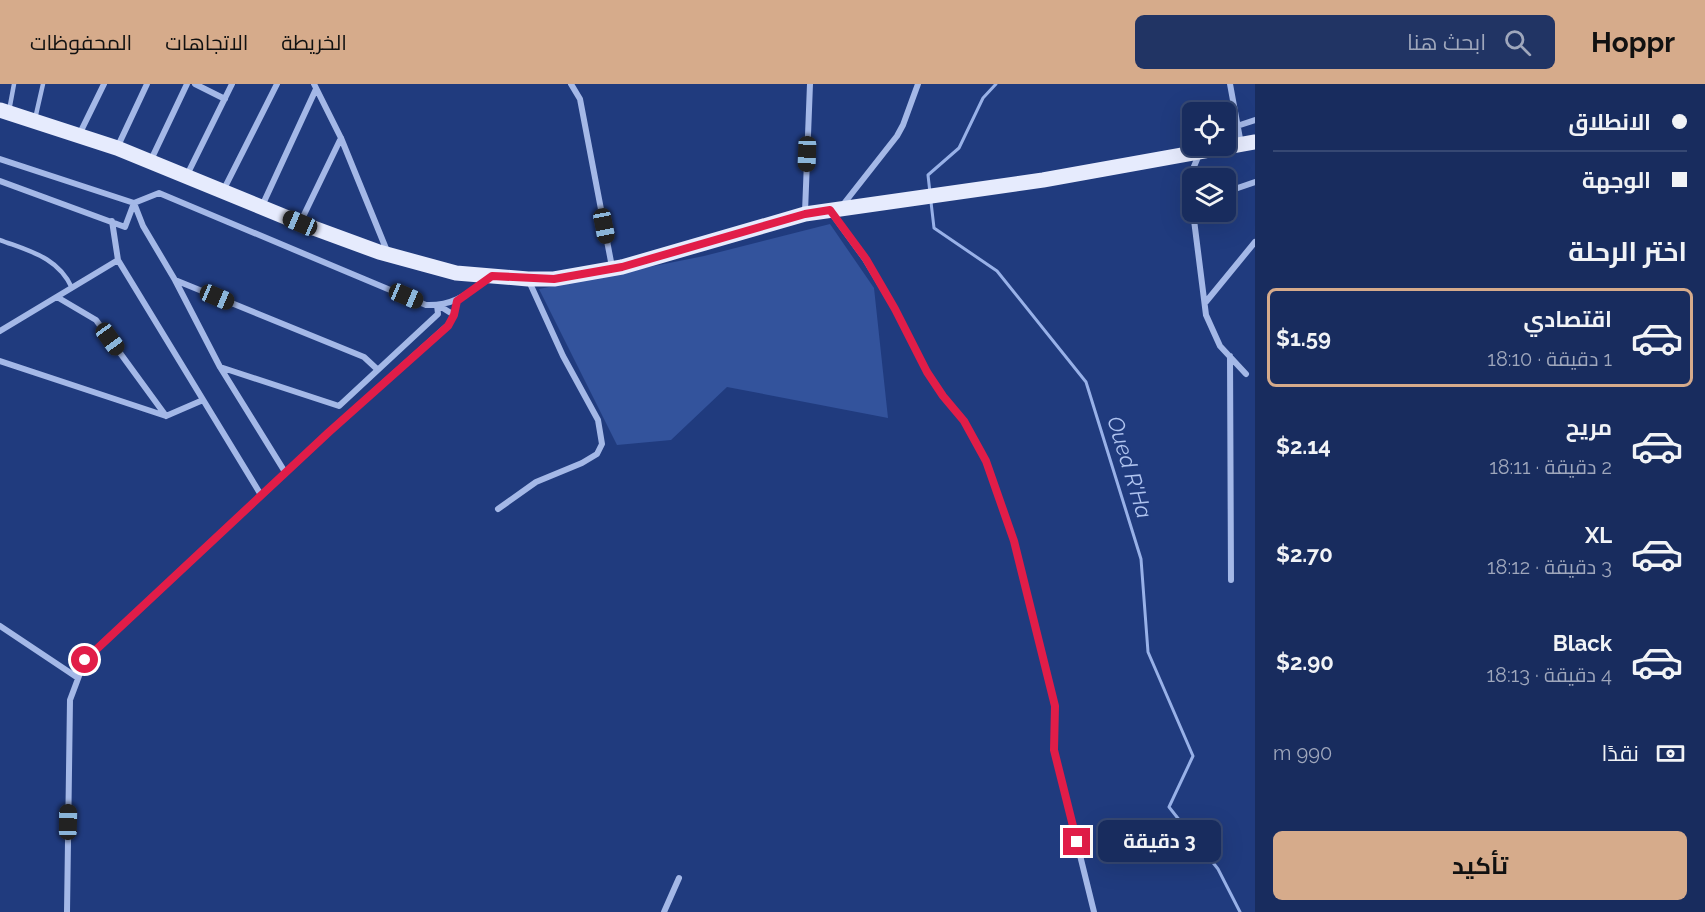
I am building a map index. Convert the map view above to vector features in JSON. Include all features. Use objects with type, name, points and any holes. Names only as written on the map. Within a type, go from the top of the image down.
[{"type":"main road","points":[[5,111],[117,148],[300,223],[388,254],[456,273],[528,279],[554,279],[613,269],[805,214],[1043,180],[1182,155]]},
{"type":"street","points":[[79,135],[104,84]]},
{"type":"street","points":[[117,148],[147,84]]},
{"type":"street","points":[[150,163],[187,84]]},
{"type":"street","points":[[195,84],[225,99]]},
{"type":"street","points":[[186,177],[232,84]]},
{"type":"street","points":[[223,192],[277,84]]},
{"type":"street","points":[[571,84],[580,99],[613,269]]},
{"type":"street","points":[[805,214],[810,84]]},
{"type":"street","points":[[918,84],[897,136],[835,210],[895,309],[927,372],[964,421],[986,461],[1014,541],[1055,706],[1054,750],[1094,912]]},
{"type":"street","points":[[1230,84],[1237,126],[1248,143]]},
{"type":"street","points":[[315,86],[341,138],[388,254]]},
{"type":"street","points":[[261,207],[315,86]]},
{"type":"street","points":[[1237,126],[1255,120]]},
{"type":"street","points":[[300,223],[341,138]]},
{"type":"street","points":[[0,159],[134,203],[159,193],[426,304],[437,305],[457,301],[492,276]]},
{"type":"street","points":[[0,181],[124,227],[134,203]]},
{"type":"street","points":[[1236,189],[1255,182]]},
{"type":"street","points":[[134,203],[143,226],[175,280],[220,367],[285,472]]},
{"type":"street","points":[[112,221],[118,260],[261,495]]},
{"type":"street","points":[[1194,222],[1206,315],[1220,346],[1246,374]]},
{"type":"street","points":[[1205,303],[1255,242]]},
{"type":"street","points":[[0,331],[118,260]]},
{"type":"street","points":[[498,509],[536,482],[597,454],[602,444],[598,420],[563,356],[528,279]]},
{"type":"street","points":[[175,280],[364,357],[378,370]]},
{"type":"street","points":[[57,297],[96,320],[166,416]]},
{"type":"street","points":[[67,912],[70,700],[85,660],[285,472],[448,326],[454,315],[457,301]]},
{"type":"street","points":[[437,305],[454,315]]},
{"type":"street","points":[[220,367],[339,406],[438,314],[437,305]]},
{"type":"street","points":[[1230,356],[1231,580]]},
{"type":"street","points":[[0,361],[166,416],[203,400]]},
{"type":"street","points":[[0,626],[78,678]]},
{"type":"street","points":[[664,912],[679,878]]},
{"type":"lane","points":[[5,111],[14,84]]},
{"type":"lane","points":[[34,121],[43,84]]},
{"type":"lane","points":[[0,240],[50,260],[67,277],[72,288]]},
{"type":"shaded area","points":[[830,224],[874,288],[888,418],[727,387],[671,440],[617,445],[539,289],[704,256]]},
{"type":"waterway","name":"Oued R'Ha","points":[[930,193],[928,175],[959,148],[983,98],[996,84]]},
{"type":"waterway","name":"Oued R'Ha","points":[[931,202],[934,228],[997,271],[1086,382],[1141,559],[1148,652],[1193,756],[1169,807],[1218,869],[1240,912]]},
{"type":"route","points":[[85,660],[329,432],[448,326],[454,315],[457,301],[492,276],[554,279],[622,267],[805,214],[830,210],[866,259],[927,372],[964,421],[986,461],[1014,541],[1055,706],[1054,750],[1077,842]]}]
